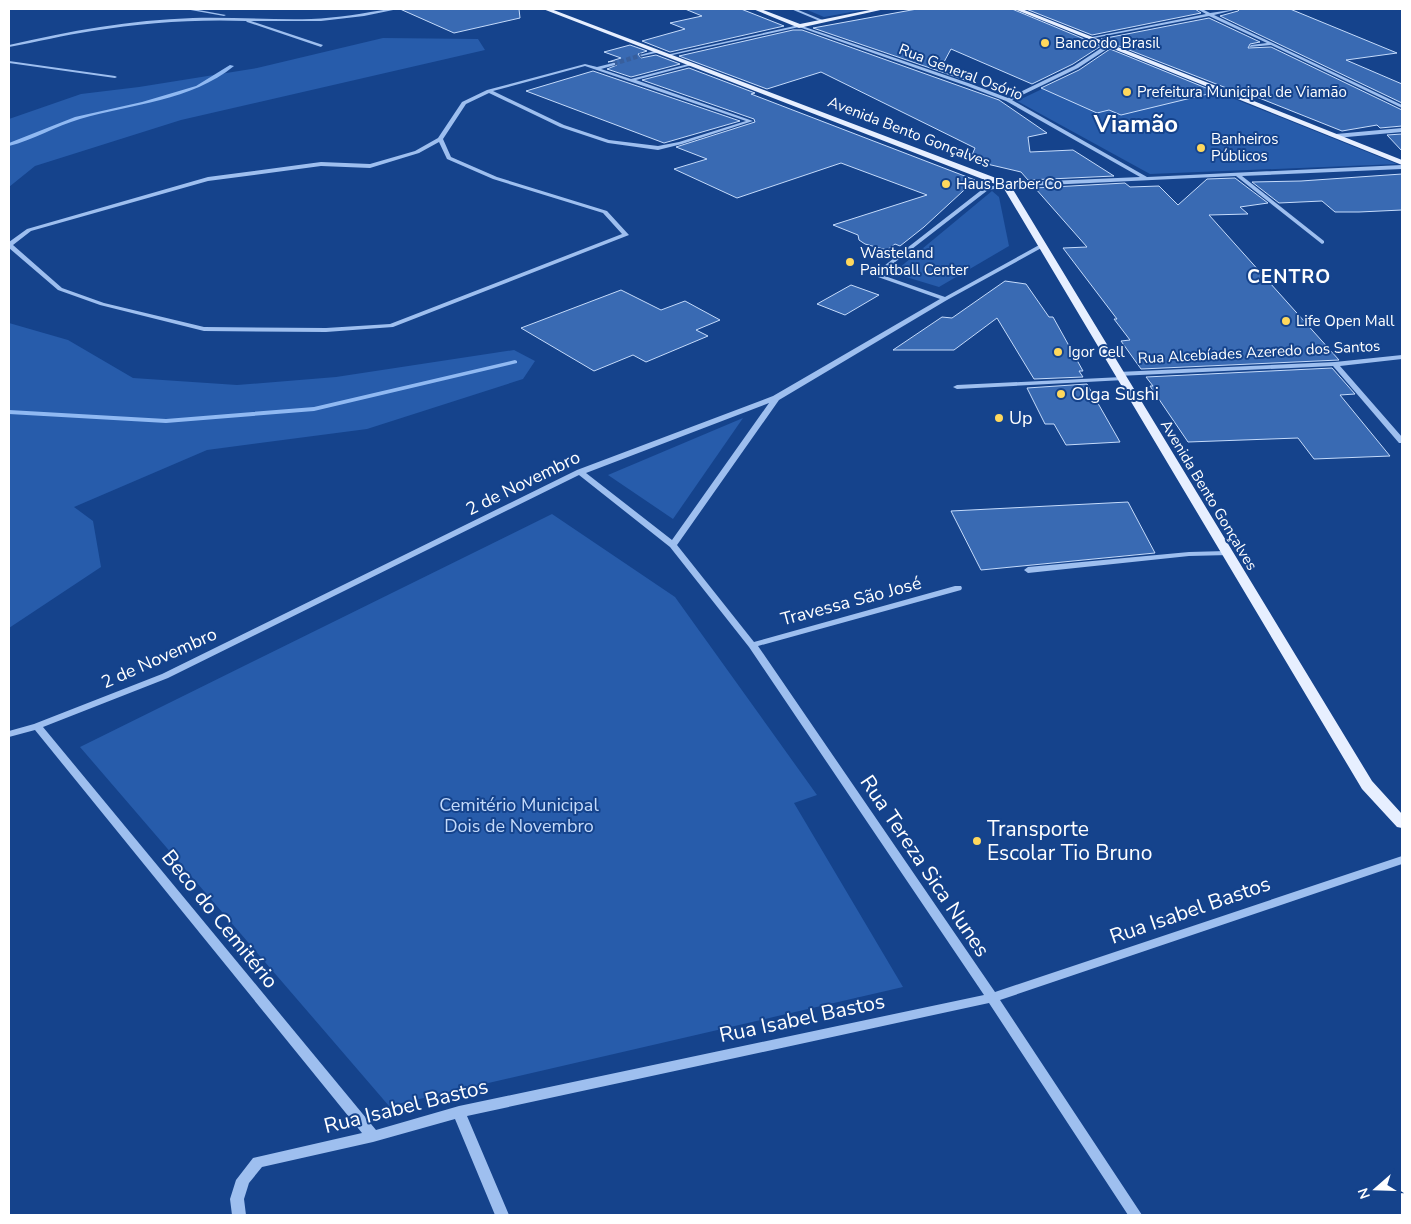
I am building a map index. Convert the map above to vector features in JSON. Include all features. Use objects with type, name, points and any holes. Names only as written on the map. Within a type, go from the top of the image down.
[{"type":"main road","name":"Avenida Bento Gonçalves","points":[[546,9],[1006,185],[1367,785],[1402,823]]},
{"type":"main road","name":"Rua General Osório","points":[[756,9],[799,26]]},
{"type":"main road","points":[[799,26],[882,9]]},
{"type":"main road","points":[[1017,9],[1402,164]]},
{"type":"street","points":[[187,9],[239,18],[321,46]]},
{"type":"street","points":[[9,46],[79,32],[177,20],[239,18],[308,20],[343,18],[396,9]]},
{"type":"street","points":[[793,9],[823,21]]},
{"type":"street","points":[[1199,9],[1402,107]]},
{"type":"street","points":[[1089,38],[1236,9]]},
{"type":"street","points":[[263,19],[261,22],[263,26]]},
{"type":"street","points":[[668,55],[799,26]]},
{"type":"street","name":"Rua General Osório","points":[[799,26],[1008,100],[1147,180]]},
{"type":"street","points":[[1251,46],[1273,44]]},
{"type":"street","points":[[1008,100],[1076,67],[1108,46]]},
{"type":"street","points":[[642,56],[658,51]]},
{"type":"street","points":[[9,62],[115,77]]},
{"type":"street","points":[[596,69],[613,64]]},
{"type":"street","points":[[631,80],[690,64]]},
{"type":"street","points":[[440,140],[449,158],[495,178],[605,212],[626,234],[391,326],[326,330],[204,329],[102,304],[60,290],[9,245],[29,230],[208,179],[321,164],[370,166],[417,152],[440,140],[464,103],[488,92],[585,66],[751,121],[658,148],[608,141],[562,126],[488,92]]},
{"type":"street","points":[[1336,136],[1402,130]]},
{"type":"street","points":[[945,299],[880,276],[878,273],[986,189],[1006,185],[1402,167]]},
{"type":"street","points":[[1238,175],[1322,242]]},
{"type":"street","name":"2 de Novembro","points":[[9,734],[37,726],[165,676],[580,472],[776,398],[945,299],[1043,245]]},
{"type":"street","name":"Rua Alcebíades Azeredo dos Santos","points":[[957,387],[1335,364],[1402,357]]},
{"type":"street","points":[[1335,364],[1402,441]]},
{"type":"street","points":[[673,545],[776,398]]},
{"type":"street","name":"Rua Tereza Sica Nunes","points":[[580,472],[673,545],[752,645],[992,998],[1135,1215]]},
{"type":"street","points":[[1028,570],[1189,554],[1226,553]]},
{"type":"street","name":"Travessa São José","points":[[752,645],[958,588]]},
{"type":"street","name":"Beco do Cemitério","points":[[37,726],[373,1136]]},
{"type":"street","name":"Rua Isabel Bastos","points":[[239,1215],[237,1199],[243,1180],[258,1162],[373,1136],[459,1112],[992,998],[1402,860]]},
{"type":"street","points":[[459,1112],[502,1215]]},
{"type":"green space","points":[[805,9],[868,9],[824,17]]},
{"type":"green space","points":[[383,38],[478,39],[485,50],[181,120],[35,166],[9,187],[9,119],[81,94],[139,87],[257,68]]},
{"type":"green space","points":[[1110,49],[1397,164],[1150,174],[1017,101],[1084,69]]},
{"type":"green space","points":[[992,191],[999,197],[1009,246],[939,287],[893,273]]},
{"type":"green space","points":[[9,323],[68,340],[133,378],[237,385],[336,377],[514,350],[535,361],[523,379],[367,429],[207,450],[74,507],[93,521],[101,567],[9,628]]},
{"type":"green space","points":[[743,418],[673,519],[608,475]]},
{"type":"green space","name":"Cemitério Municipal Dois de Novembro","points":[[552,514],[675,597],[817,795],[794,803],[903,987],[389,1106],[80,747]]},
{"type":"building","points":[[400,9],[519,9],[520,18],[454,33]]},
{"type":"building","points":[[685,9],[741,9],[784,26],[670,52],[642,41],[685,29],[670,23],[702,16]]},
{"type":"building","points":[[917,9],[1012,9],[1101,46],[1073,64],[1032,84],[951,49],[944,62],[974,83],[813,28]]},
{"type":"building","points":[[1026,9],[1195,9],[1201,13],[1092,35]]},
{"type":"building","points":[[1240,9],[1290,9],[1397,53],[1346,60],[1402,84],[1402,103],[1220,16]]},
{"type":"building","points":[[1209,18],[1260,42],[1250,44],[1248,48],[1271,47],[1402,110],[1402,126],[1380,128],[1377,125],[1342,131],[1234,88],[1229,89],[1101,39]]},
{"type":"building","points":[[793,30],[802,30],[999,100],[1047,133],[1028,137],[1030,152],[1073,150],[1114,176],[1028,180],[1021,172],[970,160],[975,148],[821,72],[767,89],[679,56]]},
{"type":"building","points":[[630,45],[647,51],[638,54],[641,58],[656,55],[680,64],[631,77],[607,69],[617,65],[615,61],[608,62],[621,58],[604,52]]},
{"type":"building","name":"Prefeitura Municipal de Viamão","points":[[1110,49],[1216,92],[1121,115],[1109,110],[1097,113],[1041,88],[1079,70]]},
{"type":"building","points":[[689,68],[755,93],[751,94],[975,180],[924,227],[900,246],[895,244],[887,250],[865,244],[859,240],[858,235],[833,225],[927,195],[841,163],[737,198],[674,169],[707,159],[676,147],[755,122],[754,119],[642,80]]},
{"type":"building","points":[[593,71],[740,121],[664,143],[526,91]]},
{"type":"building","points":[[1402,134],[1402,151],[1387,135]]},
{"type":"building","points":[[1402,174],[1402,210],[1335,212],[1322,201],[1279,203],[1252,182],[1301,181]]},
{"type":"building","points":[[1235,178],[1268,203],[1240,207],[1248,214],[1209,215],[1339,360],[1141,369],[1121,341],[1130,340],[1114,319],[1117,319],[1063,248],[1087,247],[1035,188],[1125,183],[1130,187],[1159,186],[1178,205],[1207,179]]},
{"type":"building","points":[[1005,281],[1026,284],[1049,317],[1053,317],[1083,371],[1079,371],[1083,377],[1034,379],[997,318],[954,350],[893,350],[942,317],[952,318]]},
{"type":"building","points":[[851,285],[879,295],[845,315],[817,304]]},
{"type":"building","points":[[621,290],[661,310],[685,301],[720,320],[696,330],[708,336],[646,362],[633,355],[594,371],[521,328]]},
{"type":"building","points":[[1332,368],[1355,394],[1340,395],[1390,456],[1314,459],[1298,438],[1188,442],[1150,386],[1153,386],[1146,377]]},
{"type":"building","points":[[1087,384],[1120,442],[1066,445],[1054,424],[1045,424],[1027,388]]},
{"type":"building","points":[[1128,502],[1155,553],[981,570],[951,511]]},
{"type":"waterway","points":[[9,145],[77,118],[143,103],[198,87],[232,66]]},
{"type":"waterway","points":[[9,412],[166,421],[314,409],[515,362]]},
{"type":"tunnel","points":[[613,64],[642,55]]},
{"type":"place","name":"Banco do Brasil","points":[[1045,43]]},
{"type":"place","name":"Prefeitura Municipal de Viamão","points":[[1127,92]]},
{"type":"place","name":"Banheiros Públicos","points":[[1201,148]]},
{"type":"place","name":"Haus Barber Co","points":[[946,184]]},
{"type":"place","name":"Wasteland Paintball Center","points":[[850,262]]},
{"type":"place","name":"Life Open Mall","points":[[1286,321]]},
{"type":"place","name":"Igor Cell","points":[[1058,352]]},
{"type":"place","name":"Olga Sushi","points":[[1061,394]]},
{"type":"place","name":"Up","points":[[999,418]]},
{"type":"place","name":"Transporte Escolar Tio Bruno","points":[[977,841]]},
{"type":"district","name":"Viamão","points":[[1136,124]]},
{"type":"district","name":"CENTRO","points":[[1289,277]]}]
